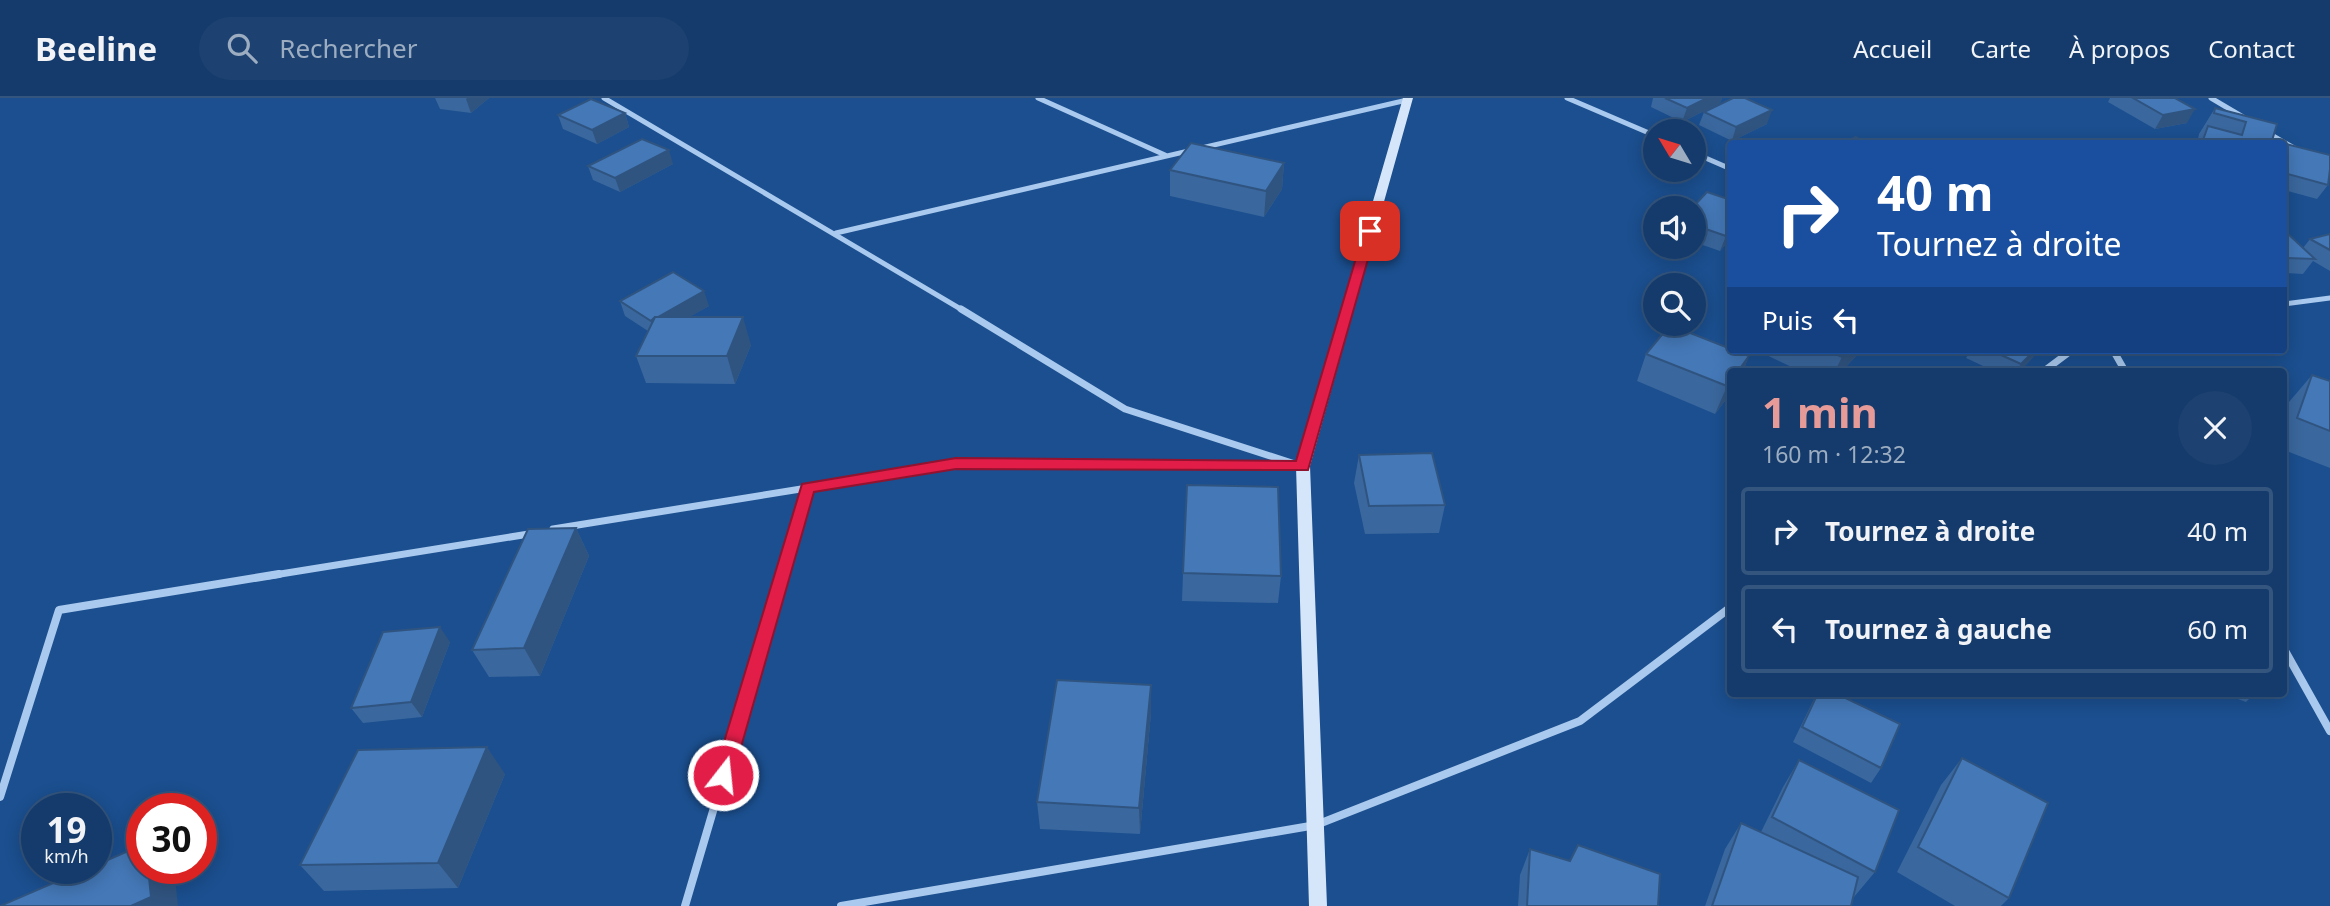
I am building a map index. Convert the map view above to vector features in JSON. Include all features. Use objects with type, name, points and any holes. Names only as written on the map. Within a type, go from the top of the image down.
[{"type":"street","points":[[604,98],[835,233],[1125,409],[1303,467]]},
{"type":"street","points":[[1038,98],[1166,156]]},
{"type":"street","points":[[1567,98],[1643,130]]},
{"type":"street","points":[[2211,98],[2254,125]]},
{"type":"street","points":[[835,233],[1407,99],[1303,467],[1318,906]]},
{"type":"street","points":[[2265,131],[2282,140]]},
{"type":"street","points":[[2287,143],[2298,149]]},
{"type":"street","points":[[1706,158],[1727,167]]},
{"type":"street","points":[[2287,304],[2330,298]]},
{"type":"street","points":[[2048,368],[2067,354]]},
{"type":"street","points":[[0,797],[59,610],[956,464],[1303,467]]},
{"type":"street","points":[[685,906],[808,488]]},
{"type":"street","points":[[841,906],[1316,825],[1580,721],[1727,610]]},
{"type":"street","points":[[2287,654],[2330,731]]},
{"type":"building","points":[[1665,98],[1707,98],[1687,108]]},
{"type":"building","points":[[1733,98],[1745,98],[1772,110],[1736,127],[1704,112]]},
{"type":"building","points":[[2133,98],[2175,98],[2195,109],[2163,115]]},
{"type":"building","points":[[591,99],[625,113],[592,130],[558,115]]},
{"type":"building","points":[[2215,108],[2277,124],[2272,140],[2203,140],[2208,126],[2242,135],[2246,122],[2214,113]]},
{"type":"building","points":[[642,139],[669,150],[615,178],[588,166]]},
{"type":"building","points":[[1191,143],[1284,163],[1266,191],[1170,170]]},
{"type":"building","points":[[2287,144],[2330,155],[2328,185],[2287,174]]},
{"type":"building","points":[[1707,192],[1727,199],[1726,236],[1706,229],[1706,196],[1703,196]]},
{"type":"building","points":[[2287,233],[2315,259],[2287,258]]},
{"type":"building","points":[[2330,234],[2330,250],[2310,239]]},
{"type":"building","points":[[673,272],[704,291],[651,321],[620,301]]},
{"type":"building","points":[[655,317],[743,317],[727,356],[636,356]]},
{"type":"building","points":[[1661,336],[1698,336],[1727,347],[1727,354],[1749,356],[1740,368],[1727,368],[1727,386],[1646,354]]},
{"type":"building","points":[[1999,354],[2031,354],[2021,364]]},
{"type":"building","points":[[2312,375],[2330,381],[2330,431],[2297,418]]},
{"type":"building","points":[[1432,453],[1445,505],[1369,506],[1359,455]]},
{"type":"building","points":[[1187,485],[1278,487],[1281,576],[1183,573]]},
{"type":"building","points":[[576,528],[524,648],[472,650],[528,529]]},
{"type":"building","points":[[440,627],[411,702],[351,708],[383,632]]},
{"type":"building","points":[[1057,680],[1151,685],[1139,808],[1037,802]]},
{"type":"building","points":[[1816,697],[1843,697],[1900,724],[1881,768],[1802,727]]},
{"type":"building","points":[[487,747],[438,863],[300,865],[358,750]]},
{"type":"building","points":[[1962,758],[2048,803],[2009,898],[1918,847]]},
{"type":"building","points":[[1799,760],[1899,810],[1875,872],[1772,817]]},
{"type":"building","points":[[1741,823],[1858,877],[1851,906],[1712,906]]},
{"type":"building","points":[[1578,845],[1660,874],[1658,906],[1527,906],[1530,849],[1570,861]]},
{"type":"building","points":[[126,852],[126,884],[150,884],[151,897],[131,906],[0,906],[51,884],[112,884],[112,858]]},
{"type":"route","points":[[723,775],[808,488],[956,464],[1303,467],[1370,231]]}]
